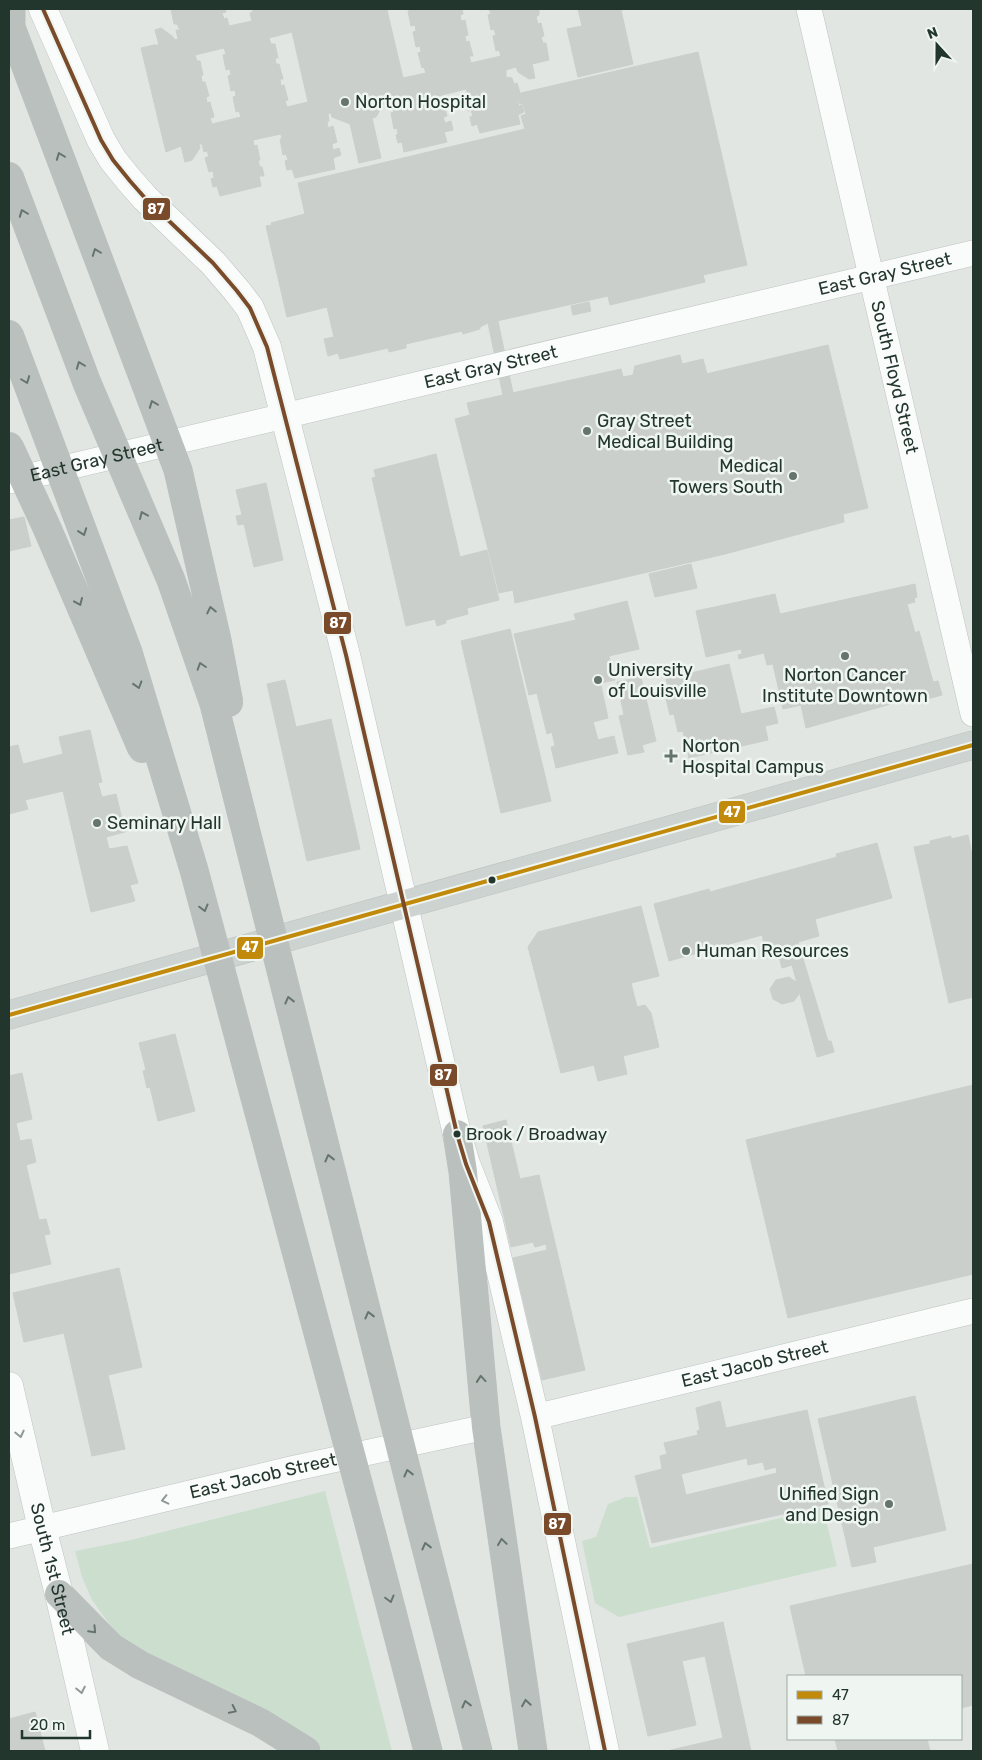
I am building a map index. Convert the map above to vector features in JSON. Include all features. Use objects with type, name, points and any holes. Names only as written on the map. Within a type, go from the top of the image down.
[{"type":"highway","points":[[11,9],[11,27],[178,470],[217,640],[263,899]]},
{"type":"highway","points":[[9,176],[87,383],[171,580],[214,704],[478,1751]]},
{"type":"highway","points":[[9,334],[128,652],[194,870],[428,1751]]},
{"type":"highway","points":[[9,446],[47,528],[194,870]]},
{"type":"highway","points":[[458,1134],[486,1427],[533,1751]]},
{"type":"highway","points":[[59,1594],[111,1647],[140,1665],[261,1723],[306,1751]]},
{"type":"main road","points":[[9,1015],[973,745]]},
{"type":"street","points":[[43,9],[101,140],[113,160],[145,198],[213,263],[250,308],[267,347],[346,656],[458,1134],[466,1164],[489,1222],[535,1417],[605,1751]]},
{"type":"street","name":"South Floyd Street","points":[[809,9],[973,714]]},
{"type":"street","name":"East Gray Street","points":[[9,481],[973,253]]},
{"type":"street","name":"East Jacob Street","points":[[535,1417],[973,1311]]},
{"type":"street","name":"South 1st Street","points":[[9,1386],[95,1751]]},
{"type":"street","name":"East Jacob Street","points":[[9,1536],[292,1469],[486,1427]]},
{"type":"green space","points":[[325,1491],[392,1751],[323,1751],[314,1744],[193,1682],[120,1639],[92,1600],[82,1577],[75,1551],[131,1540]]},
{"type":"green space","points":[[626,1497],[637,1497],[650,1548],[823,1507],[837,1566],[619,1617],[595,1603],[582,1541],[596,1537],[608,1504]]},
{"type":"building","name":"Norton Hospital","points":[[171,9],[225,9],[226,12],[222,13],[224,19],[227,18],[229,26],[252,21],[250,13],[253,12],[252,9],[391,9],[387,10],[403,78],[426,73],[424,67],[422,68],[418,53],[421,52],[420,46],[416,47],[413,32],[416,31],[415,25],[411,26],[408,11],[411,9],[462,9],[461,21],[465,20],[468,35],[465,36],[466,42],[469,41],[473,56],[469,56],[471,63],[501,56],[499,50],[496,51],[493,36],[496,35],[494,29],[491,30],[488,15],[491,14],[489,9],[539,9],[539,15],[536,17],[538,24],[541,23],[544,36],[541,37],[543,43],[546,43],[549,60],[532,64],[535,78],[529,79],[518,72],[516,67],[506,70],[506,77],[512,78],[514,84],[517,83],[522,99],[517,100],[519,106],[522,105],[524,112],[518,115],[520,124],[480,133],[477,124],[472,126],[470,117],[473,116],[471,110],[468,111],[465,96],[468,95],[466,89],[438,96],[439,101],[442,100],[447,116],[443,117],[445,123],[451,121],[453,130],[444,132],[447,142],[404,152],[402,142],[398,143],[397,128],[394,129],[391,113],[394,112],[392,107],[389,108],[388,100],[383,100],[384,103],[376,117],[372,118],[381,158],[359,163],[350,124],[332,117],[331,113],[328,114],[329,121],[327,122],[328,128],[333,126],[337,142],[332,144],[333,150],[339,148],[341,155],[333,158],[335,169],[295,178],[292,169],[287,170],[285,161],[288,160],[286,154],[283,155],[281,134],[253,140],[254,146],[257,145],[260,160],[258,161],[264,176],[259,176],[261,186],[220,196],[217,186],[213,187],[211,179],[214,178],[213,171],[209,172],[205,158],[209,156],[207,151],[204,152],[202,144],[199,144],[200,148],[192,160],[185,162],[181,146],[166,152],[141,48],[159,45],[155,30],[161,28],[175,40],[178,39],[176,30],[180,30],[177,24],[174,24]],"holes":[[[292,32],[308,102],[287,107],[285,101],[288,100],[284,85],[281,86],[280,79],[283,79],[279,64],[276,64],[275,58],[278,58],[275,44],[271,44],[269,38]],[[224,48],[226,54],[223,55],[226,70],[230,69],[231,75],[228,76],[231,91],[235,90],[236,96],[233,97],[236,112],[239,111],[241,117],[212,124],[210,118],[214,117],[210,102],[207,103],[206,97],[209,96],[205,82],[202,82],[201,76],[203,75],[200,61],[197,61],[195,55]]]},
{"type":"building","points":[[578,9],[626,9],[621,10],[633,64],[578,77],[567,29],[582,26]]},
{"type":"building","points":[[698,52],[747,265],[703,275],[705,282],[610,305],[608,296],[488,323],[480,327],[480,329],[463,334],[462,331],[406,344],[406,348],[389,352],[388,348],[340,359],[338,353],[328,356],[324,339],[334,337],[327,307],[287,317],[266,226],[305,214],[298,183],[525,129],[521,116],[526,114],[523,104],[520,104],[518,101],[523,99],[521,93]]},
{"type":"building","points":[[589,302],[591,311],[573,315],[571,306]]},
{"type":"building","points":[[498,321],[513,393],[503,395],[488,323]]},
{"type":"building","name":"Medical Towers South","points":[[828,345],[868,508],[843,514],[844,522],[725,554],[722,539],[740,535],[702,375]]},
{"type":"building","name":"Gray Street Medical Building","points":[[680,355],[682,364],[703,359],[707,374],[702,375],[718,444],[476,501],[455,419],[470,415],[467,403],[621,369],[623,377],[633,375],[635,366]]},
{"type":"building","points":[[718,444],[740,535],[722,539],[725,554],[515,603],[513,590],[499,593],[476,501]]},
{"type":"building","points":[[436,454],[460,557],[487,550],[499,600],[467,608],[468,614],[446,620],[446,623],[437,626],[435,619],[406,626],[372,478],[376,477],[374,470]]},
{"type":"building","points":[[266,483],[283,560],[254,567],[244,524],[238,525],[236,516],[242,515],[236,490]]},
{"type":"building","points":[[24,517],[31,546],[9,551],[9,520]]},
{"type":"building","points":[[691,564],[697,588],[655,597],[649,574]]},
{"type":"building","name":"Norton Cancer Institute Downtown","points":[[915,584],[917,597],[914,598],[915,602],[907,604],[915,633],[919,631],[933,682],[938,681],[942,695],[927,699],[926,694],[806,728],[801,705],[783,709],[773,664],[767,665],[764,653],[739,659],[738,655],[742,654],[741,649],[706,657],[696,611],[775,594],[780,614]]},
{"type":"building","points":[[627,601],[639,649],[609,656],[615,680],[596,684],[597,687],[601,686],[608,718],[593,722],[598,740],[614,736],[618,753],[556,768],[551,747],[555,746],[552,732],[547,734],[537,693],[529,695],[514,634],[576,620],[574,614]]},
{"type":"building","points":[[510,629],[551,801],[501,813],[461,641]]},
{"type":"building","points":[[729,664],[741,714],[774,707],[778,723],[765,726],[768,740],[689,758],[683,731],[678,732],[674,714],[670,715],[665,695],[670,694],[666,679]]},
{"type":"building","points":[[641,677],[656,741],[642,745],[644,752],[628,755],[619,716],[624,715],[617,682]]},
{"type":"building","points":[[285,680],[296,727],[331,719],[360,849],[307,861],[267,684]]},
{"type":"building","name":"Seminary Hall","points":[[90,730],[102,782],[98,783],[102,797],[116,794],[125,832],[106,837],[109,849],[127,846],[138,883],[130,885],[135,901],[91,912],[63,791],[25,800],[28,809],[9,814],[9,747],[18,745],[23,764],[63,754],[59,737]]},
{"type":"building","points":[[968,835],[973,860],[973,997],[949,1003],[914,847],[930,844],[930,841],[951,836],[951,839]]},
{"type":"building","name":"Human Resources","points":[[877,843],[892,898],[815,919],[819,936],[798,942],[828,1041],[831,1041],[834,1052],[817,1057],[792,965],[782,968],[777,949],[766,952],[762,935],[669,961],[654,904],[709,889],[710,892],[837,857],[836,854]]},
{"type":"building","points":[[641,906],[659,976],[631,983],[637,1007],[645,1005],[651,1013],[659,1047],[623,1056],[627,1074],[598,1081],[594,1065],[561,1073],[528,947],[538,932]]},
{"type":"building","points":[[789,977],[796,982],[799,994],[794,1001],[782,1004],[773,999],[770,989],[776,980]]},
{"type":"building","points":[[175,1034],[195,1111],[158,1121],[150,1087],[147,1088],[143,1071],[146,1070],[139,1043]]},
{"type":"building","points":[[22,1073],[32,1119],[16,1123],[20,1141],[31,1139],[36,1162],[26,1165],[39,1220],[46,1219],[50,1234],[44,1235],[51,1264],[9,1274],[9,1076]]},
{"type":"building","points":[[973,1085],[973,1274],[788,1318],[746,1140]]},
{"type":"building","points":[[506,1120],[520,1179],[539,1175],[585,1370],[542,1380],[513,1258],[547,1250],[546,1244],[535,1247],[533,1242],[511,1247],[483,1126]]},
{"type":"building","points":[[119,1268],[142,1367],[108,1375],[125,1449],[92,1456],[64,1333],[24,1342],[13,1293]]},
{"type":"building","name":"Unified Sign and Design","points":[[915,1396],[946,1530],[873,1547],[876,1562],[852,1567],[818,1419]]},
{"type":"building","points":[[720,1401],[726,1428],[807,1410],[828,1504],[652,1543],[635,1476],[662,1469],[660,1456],[667,1454],[664,1443],[698,1435],[697,1431],[700,1430],[696,1408]],"holes":[[[747,1458],[748,1465],[763,1462],[765,1470],[776,1467],[777,1473],[686,1495],[681,1474]]]},
{"type":"building","points":[[973,1564],[973,1705],[962,1708],[962,1675],[806,1675],[790,1606]]},
{"type":"building","points":[[723,1622],[751,1751],[672,1751],[723,1738],[705,1656],[682,1661],[696,1725],[648,1736],[627,1644]]},
{"type":"building","points":[[35,1712],[45,1751],[9,1751],[9,1719]]},
{"type":"building","points":[[835,1740],[927,1740],[930,1751],[838,1751]]},
{"type":"transit line","name":"87","points":[[43,9],[101,140],[113,160],[145,198],[213,263],[237,291],[250,308],[267,347],[346,655],[457,1134],[466,1164],[489,1222],[535,1417],[605,1751]]},
{"type":"transit line","name":"47","points":[[9,1015],[973,745]]},
{"type":"place","name":"Norton Hospital","points":[[345,102]]},
{"type":"place","name":"Gray Street Medical Building","points":[[587,431]]},
{"type":"place","name":"Medical Towers South","points":[[793,476]]},
{"type":"place","name":"Norton Cancer Institute Downtown","points":[[845,656]]},
{"type":"place","name":"University of Louisville","points":[[598,680]]},
{"type":"place","name":"Norton Hospital Campus","points":[[671,756]]},
{"type":"place","name":"Seminary Hall","points":[[97,823]]},
{"type":"place","name":"Human Resources","points":[[686,951]]},
{"type":"place","name":"Brook / Broadway","points":[[457,1134]]},
{"type":"place","name":"Unified Sign and Design","points":[[889,1504]]}]
